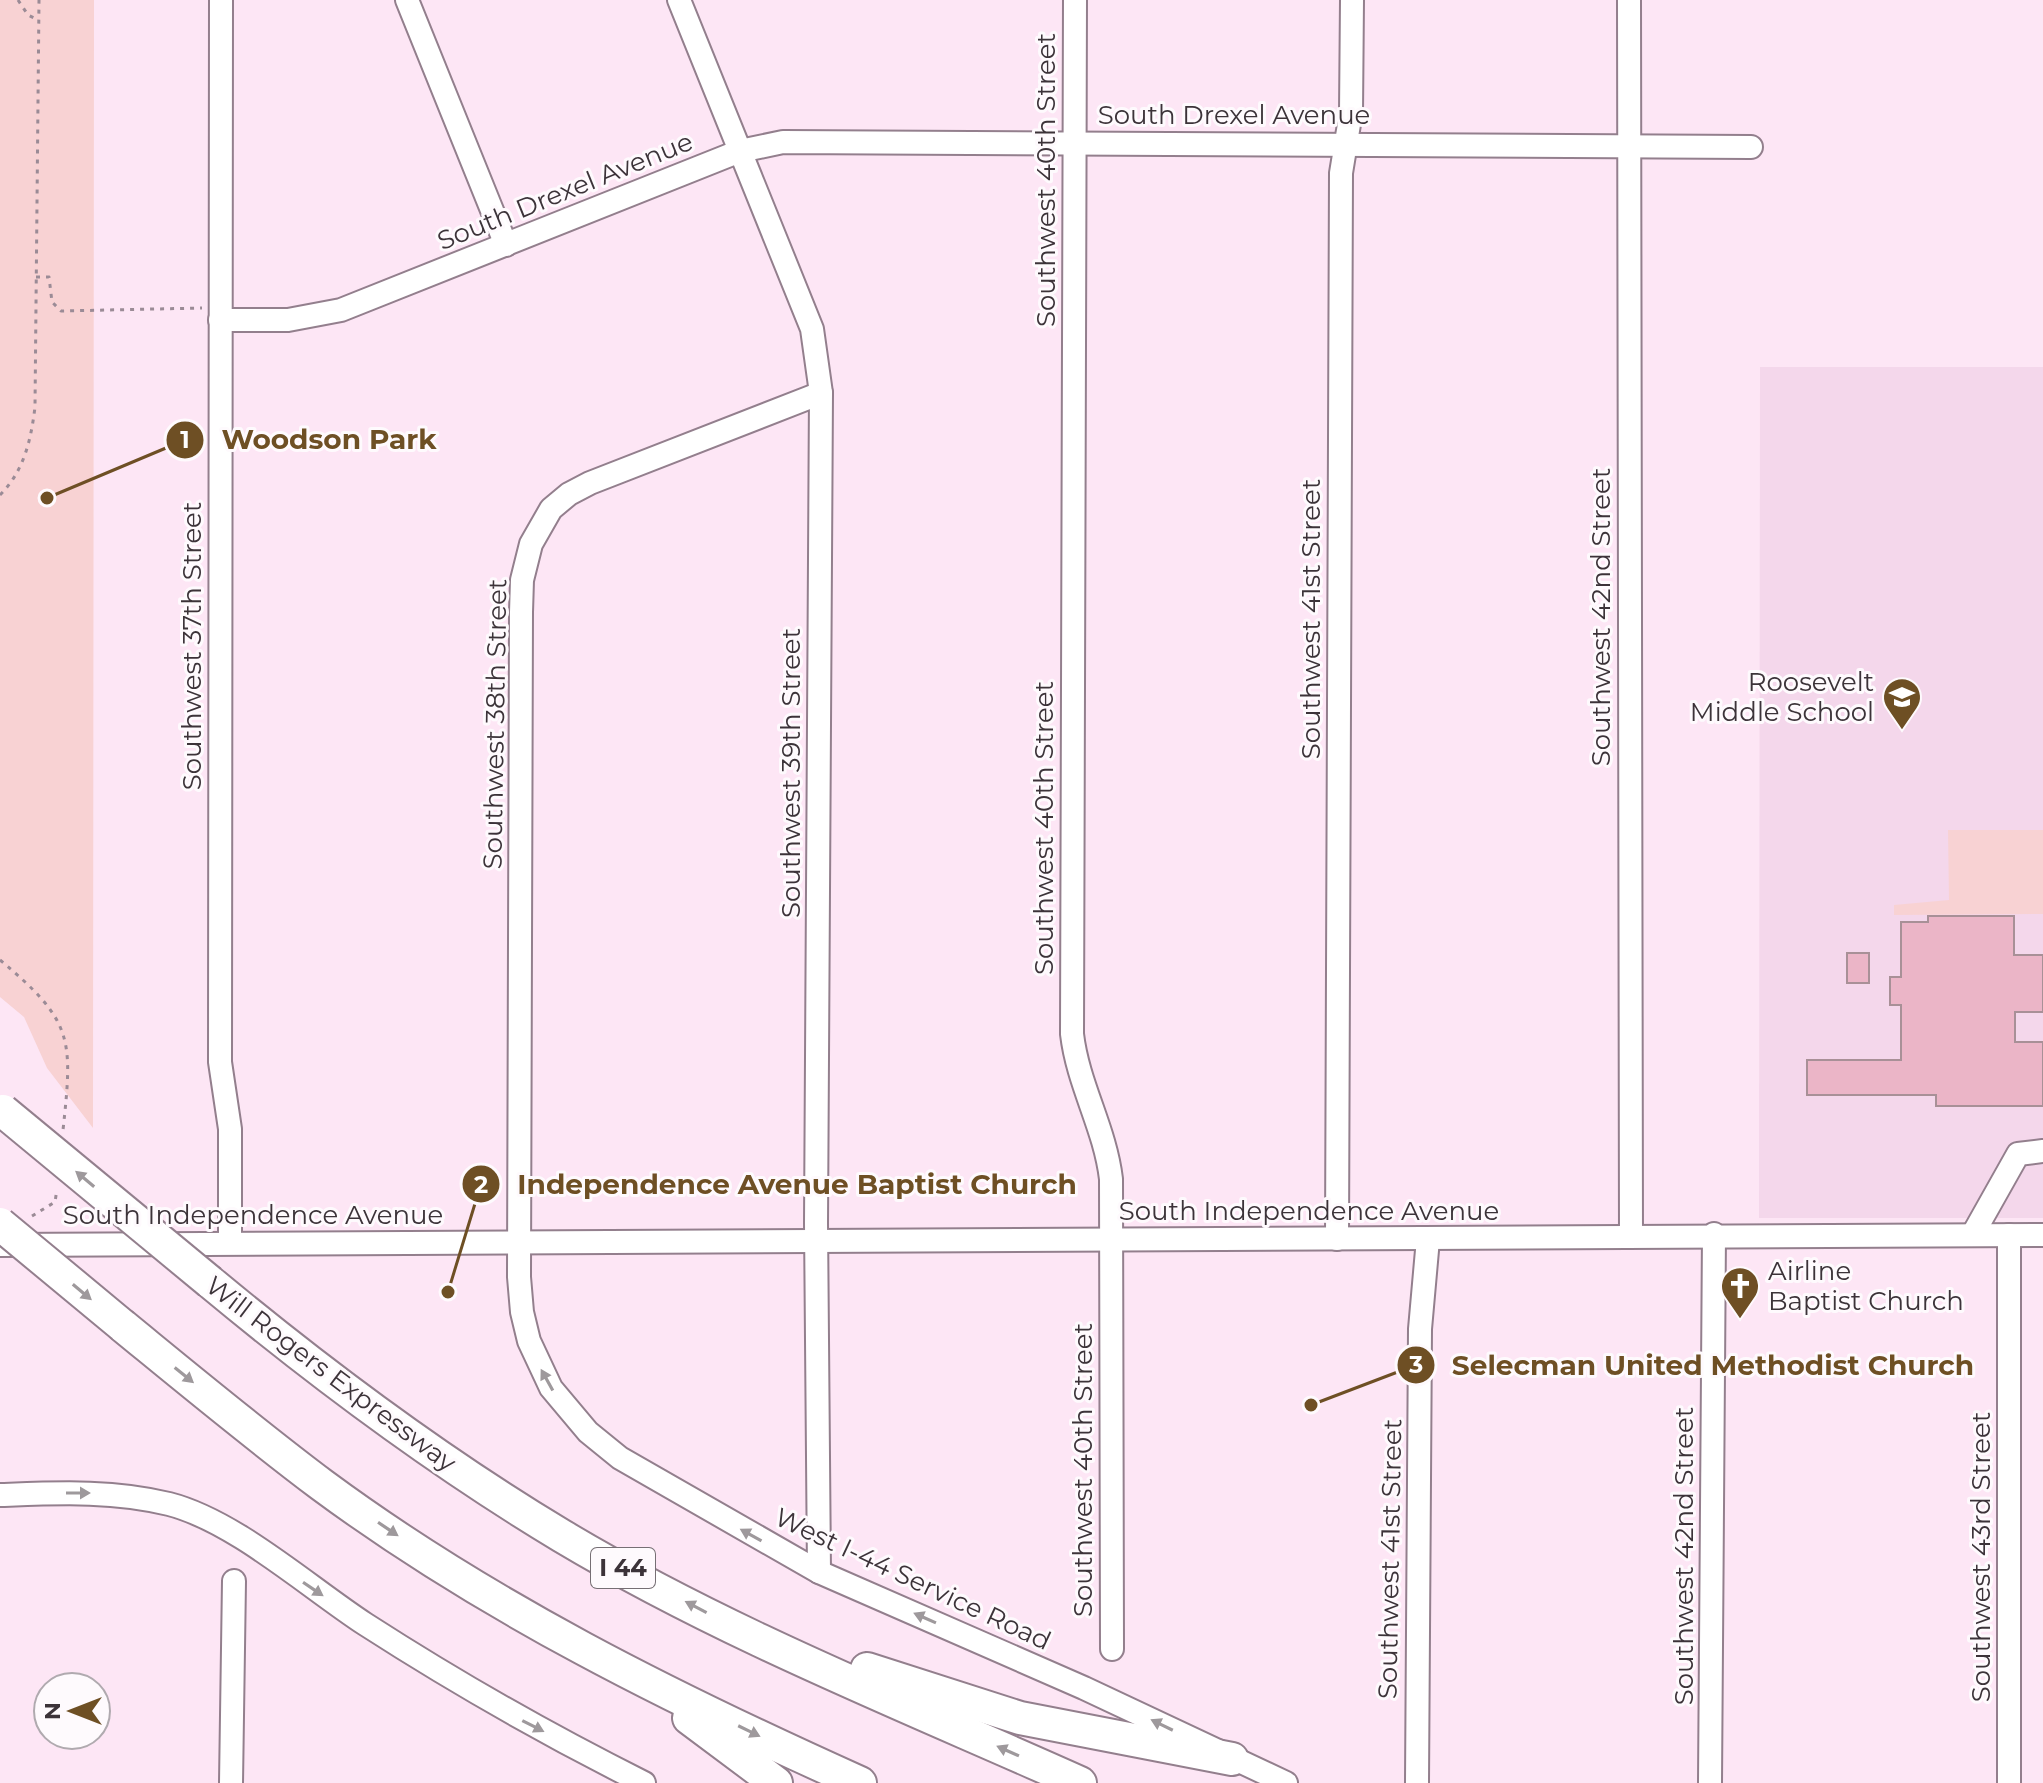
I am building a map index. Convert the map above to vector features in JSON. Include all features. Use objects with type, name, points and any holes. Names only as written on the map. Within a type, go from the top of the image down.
[{"type":"highway","name":"Will Rogers Expressway","points":[[1,1110],[299,1356],[451,1468],[565,1538],[748,1634],[1080,1783]]},
{"type":"highway","points":[[11,1223],[123,1326],[323,1486],[495,1598],[628,1673],[860,1783]]},
{"type":"highway","points":[[748,1634],[1020,1718],[1232,1759]]},
{"type":"highway","points":[[628,1673],[776,1783]]},
{"type":"street","name":"Southwest 37th Street","points":[[221,0],[220,1062],[230,1129],[230,1243]]},
{"type":"street","points":[[407,0],[506,245]]},
{"type":"street","name":"Southwest 39th Street","points":[[679,0],[812,329],[821,393],[816,1241],[819,1572]]},
{"type":"street","name":"Southwest 40th Street","points":[[1075,0],[1072,1034],[1078,1075],[1107,1150],[1111,1240],[1112,1649]]},
{"type":"street","name":"Southwest 41st Street","points":[[1337,1239],[1341,173],[1351,112],[1352,0]]},
{"type":"street","name":"Southwest 42nd Street","points":[[1629,0],[1631,1235]]},
{"type":"street","name":"South Drexel Avenue","points":[[220,314],[288,320],[341,310],[740,151],[797,141],[1751,147]]},
{"type":"street","name":"Southwest 38th Street","points":[[520,1241],[521,612],[522,580],[531,544],[551,509],[590,483],[821,393]]},
{"type":"street","points":[[1973,1234],[2018,1154],[2043,1151]]},
{"type":"street","name":"Southwest 42nd Street","points":[[1710,1783],[1714,1234]]},
{"type":"street","name":"South Independence Avenue","points":[[0,1245],[1428,1239],[1714,1234],[2043,1235]]},
{"type":"street","name":"Southwest 43rd Street","points":[[2009,1235],[2009,1783]]},
{"type":"street","name":"Southwest 41st Street","points":[[1417,1783],[1420,1329],[1428,1239]]},
{"type":"street","name":"West I-44 Service Road","points":[[520,1241],[522,1312],[529,1341],[544,1376],[564,1407],[620,1458],[670,1490],[819,1572],[1084,1688],[1286,1783]]},
{"type":"street","points":[[0,1495],[127,1495],[171,1505],[216,1522],[444,1674],[520,1719],[644,1783]]},
{"type":"street","points":[[231,1783],[234,1581]]},
{"type":"path","points":[[18,0],[28,15],[38,20]]},
{"type":"path","points":[[0,495],[19,470],[33,423],[39,0]]},
{"type":"path","points":[[36,277],[49,277],[52,302],[61,311],[220,314]]},
{"type":"path","points":[[0,960],[37,991],[62,1024],[70,1069],[62,1143]]},
{"type":"path","points":[[11,1223],[55,1202],[57,1187]]},
{"type":"shaded area","points":[[0,0],[94,0],[93,1128],[47,1068],[24,1017],[0,997]]},
{"type":"shaded area","name":"Roosevelt Middle School","points":[[1760,367],[2043,367],[2043,1218],[1759,1218]]},
{"type":"shaded area","points":[[1948,830],[2043,830],[2043,914],[1894,915],[1894,905],[1949,900]]},
{"type":"building","points":[[1928,916],[2014,916],[2014,955],[2043,955],[2043,1012],[2015,1012],[2015,1042],[2043,1042],[2043,1106],[1936,1106],[1936,1095],[1807,1095],[1807,1060],[1901,1060],[1901,1005],[1890,1005],[1890,977],[1901,977],[1901,922],[1928,922]]},
{"type":"building","points":[[1847,953],[1869,953],[1869,983],[1847,983]]},
{"type":"place","name":"Woodson Park","points":[[47,498]]},
{"type":"place","name":"Roosevelt Middle School","points":[[1902,731]]},
{"type":"place","name":"Independence Avenue Baptist Church","points":[[448,1292]]},
{"type":"place","name":"Airline Baptist Church","points":[[1740,1320]]},
{"type":"place","name":"Selecman United Methodist Church","points":[[1311,1405]]}]
